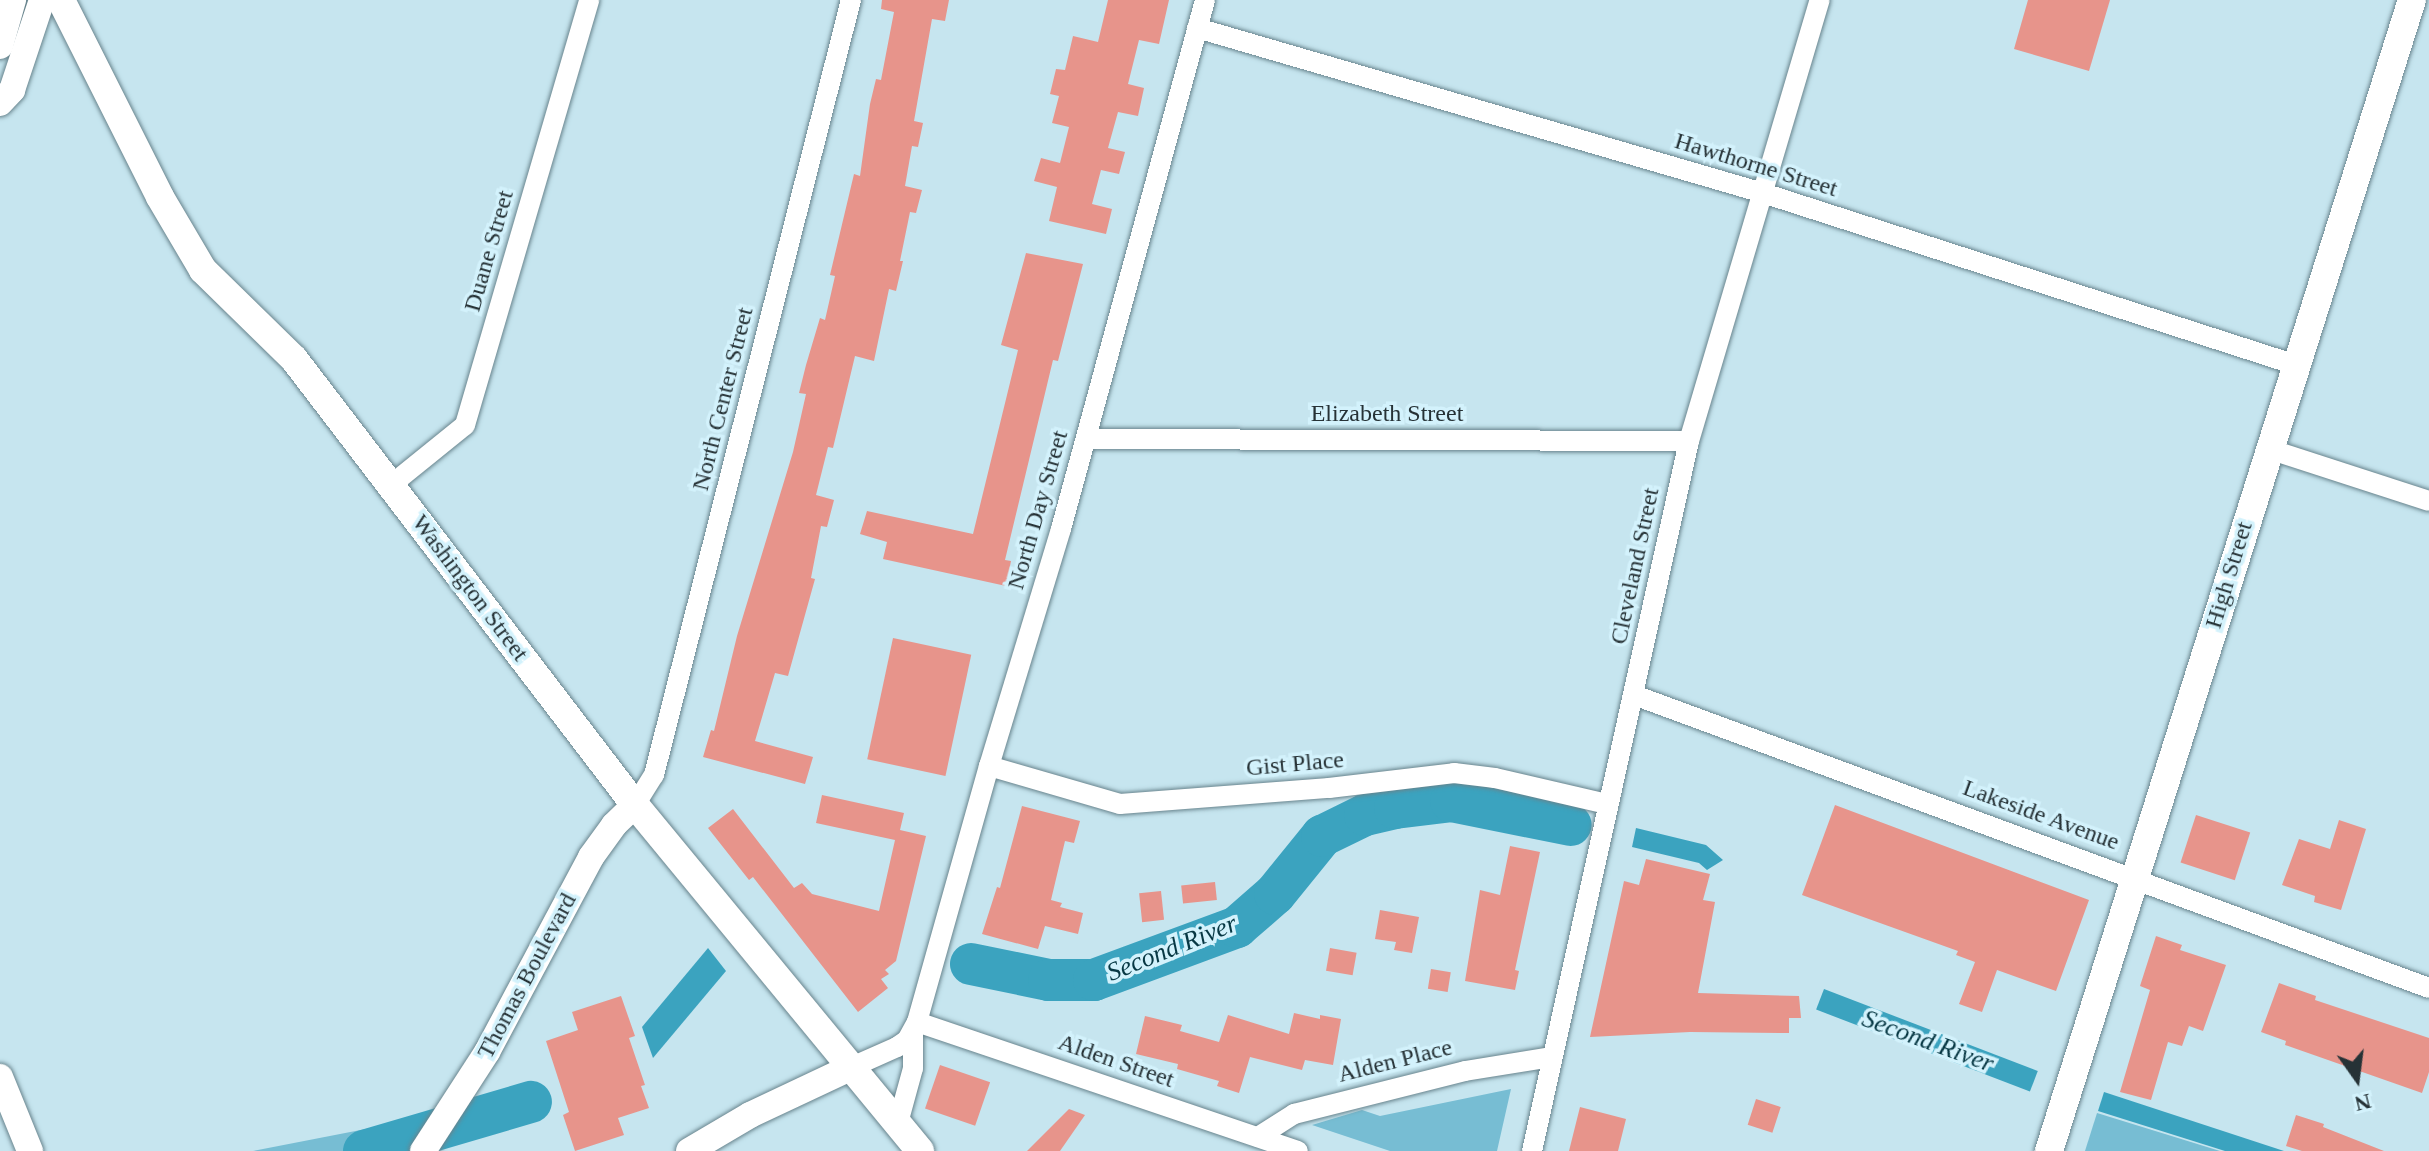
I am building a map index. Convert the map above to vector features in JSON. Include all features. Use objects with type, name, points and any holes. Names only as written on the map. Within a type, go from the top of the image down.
[{"type":"main road","name":"Washington Street","points":[[61,0],[160,197],[203,270],[294,359],[635,805],[920,1151]]},
{"type":"main road","name":"High Street","points":[[2049,1151],[2412,0]]},
{"type":"street","points":[[1,37],[13,0]]},
{"type":"street","points":[[0,103],[12,90],[42,0]]},
{"type":"street","name":"Duane Street","points":[[391,485],[465,425],[589,0]]},
{"type":"street","name":"North Center Street","points":[[635,805],[654,775],[851,0]]},
{"type":"street","name":"North Day Street","points":[[898,1123],[913,1068],[915,1027],[1086,439],[1205,0]]},
{"type":"street","name":"Cleveland Street","points":[[1532,1151],[1689,441],[1820,0]]},
{"type":"street","name":"Hawthorne Street","points":[[1197,28],[1763,193],[2296,365]]},
{"type":"street","name":"Elizabeth Street","points":[[1086,439],[1689,441]]},
{"type":"street","points":[[2269,449],[2429,501]]},
{"type":"street","name":"Lakeside Avenue","points":[[1634,695],[2429,988]]},
{"type":"street","name":"Gist Place","points":[[989,766],[1120,804],[1329,788],[1454,773],[1495,778],[1607,804]]},
{"type":"street","name":"Thomas Boulevard","points":[[423,1151],[544,950],[591,857],[614,825],[635,805]]},
{"type":"street","points":[[689,1151],[762,1108],[897,1047],[915,1027]]},
{"type":"street","name":"Alden Street","points":[[915,1027],[1298,1151]]},
{"type":"street","name":"Alden Place","points":[[1258,1137],[1282,1119],[1333,1103],[1465,1071],[1551,1057]]},
{"type":"street","points":[[0,1077],[30,1151]]},
{"type":"shaded area","points":[[1511,1089],[1497,1151],[1390,1151],[1312,1125],[1362,1110],[1380,1116]]},
{"type":"shaded area","points":[[2097,1113],[2220,1151],[2085,1151]]},
{"type":"shaded area","points":[[412,1120],[393,1151],[253,1151]]},
{"type":"water","points":[[1636,828],[1706,845],[1723,860],[1707,870],[1699,863],[1632,847]]},
{"type":"water","points":[[708,948],[726,971],[653,1058],[642,1027]]},
{"type":"water","points":[[1824,989],[2038,1071],[2030,1092],[1816,1010]]},
{"type":"water","points":[[2104,1092],[2284,1151],[2225,1151],[2098,1111]]},
{"type":"building","points":[[882,0],[949,0],[945,21],[932,19],[914,121],[923,123],[918,147],[912,146],[905,186],[922,190],[916,213],[910,212],[896,291],[889,289],[874,361],[855,356],[833,448],[828,447],[816,495],[834,500],[827,527],[821,526],[811,578],[815,579],[788,676],[775,673],[755,741],[813,757],[805,784],[703,757],[711,730],[714,731],[737,636],[793,452],[806,394],[799,393],[820,318],[825,320],[835,276],[830,275],[854,174],[860,176],[870,104],[876,79],[881,80],[894,12],[881,9]]},
{"type":"building","points":[[1108,0],[1169,0],[1159,44],[1139,40],[1128,84],[1144,88],[1138,116],[1118,112],[1108,148],[1125,152],[1119,174],[1101,170],[1092,204],[1112,209],[1106,234],[1049,221],[1057,187],[1034,181],[1041,158],[1060,163],[1069,127],[1052,123],[1059,96],[1050,94],[1056,69],[1065,70],[1073,36],[1098,42]]},
{"type":"building","points":[[2028,0],[2110,0],[2089,71],[2014,49]]},
{"type":"building","points":[[1026,253],[1083,264],[1058,361],[1053,360],[1005,560],[1011,561],[1006,586],[883,559],[887,542],[860,534],[867,511],[973,534],[1018,350],[1001,345]]},
{"type":"building","points":[[893,638],[971,655],[945,776],[867,759]]},
{"type":"building","points":[[822,795],[904,813],[900,830],[926,836],[896,961],[885,970],[889,974],[881,979],[888,988],[858,1012],[753,877],[749,880],[708,828],[733,809],[794,888],[802,883],[812,894],[879,911],[895,840],[816,823]]},
{"type":"building","points":[[1835,805],[2089,900],[2056,991],[1997,970],[1982,1012],[1959,1004],[1975,962],[1956,955],[1958,951],[1802,895]]},
{"type":"building","points":[[1022,806],[1080,821],[1074,843],[1065,841],[1051,900],[1062,903],[1060,907],[1083,913],[1078,934],[1045,926],[1038,949],[982,934],[997,887],[1000,888]]},
{"type":"building","points":[[2196,815],[2250,833],[2235,880],[2181,863]]},
{"type":"building","points":[[2339,820],[2366,829],[2341,910],[2314,902],[2315,896],[2282,885],[2299,839],[2330,849]]},
{"type":"building","points":[[1510,846],[1540,852],[1515,970],[1519,971],[1515,990],[1465,981],[1480,890],[1500,895]]},
{"type":"building","points":[[1646,859],[1710,874],[1703,900],[1715,902],[1698,993],[1799,996],[1801,1018],[1789,1018],[1789,1033],[1690,1032],[1590,1037],[1624,881],[1639,885]]},
{"type":"building","points":[[1215,882],[1217,900],[1183,903],[1181,886]]},
{"type":"building","points":[[1161,891],[1164,920],[1142,922],[1139,893]]},
{"type":"building","points":[[1380,910],[1419,917],[1412,953],[1394,950],[1396,942],[1375,939]]},
{"type":"building","points":[[2156,936],[2182,945],[2180,950],[2226,965],[2203,1031],[2189,1026],[2182,1046],[2168,1042],[2151,1100],[2120,1092],[2150,990],[2140,986]]},
{"type":"building","points":[[1330,948],[1357,953],[1353,975],[1326,971]]},
{"type":"building","points":[[1431,969],[1451,972],[1448,992],[1428,989]]},
{"type":"building","points":[[2279,983],[2316,996],[2315,1000],[2429,1038],[2429,1072],[2422,1093],[2285,1045],[2286,1041],[2261,1032]]},
{"type":"building","points":[[621,996],[635,1036],[629,1038],[645,1085],[641,1086],[649,1108],[618,1118],[624,1135],[575,1151],[563,1115],[569,1112],[546,1041],[578,1030],[572,1012]]},
{"type":"building","points":[[1294,1013],[1320,1019],[1320,1015],[1341,1019],[1333,1065],[1305,1060],[1302,1070],[1250,1057],[1239,1093],[1217,1086],[1219,1081],[1177,1069],[1178,1064],[1136,1054],[1145,1016],[1182,1025],[1180,1031],[1219,1042],[1228,1015],[1289,1034]]},
{"type":"building","points":[[940,1065],[990,1082],[975,1126],[925,1108]]},
{"type":"building","points":[[1756,1099],[1781,1107],[1772,1133],[1748,1125]]},
{"type":"building","points":[[1580,1107],[1626,1119],[1618,1151],[1569,1151]]},
{"type":"building","points":[[1069,1109],[1085,1115],[1060,1151],[1027,1151]]},
{"type":"building","points":[[2296,1115],[2384,1151],[2302,1151],[2286,1146]]},
{"type":"waterway","name":"Second River","points":[[971,964],[1049,980],[1094,980],[1237,927],[1275,894],[1322,836],[1365,815],[1395,808],[1451,801],[1571,825]]},
{"type":"waterway","name":"Second River","points":[[364,1151],[531,1102]]}]
